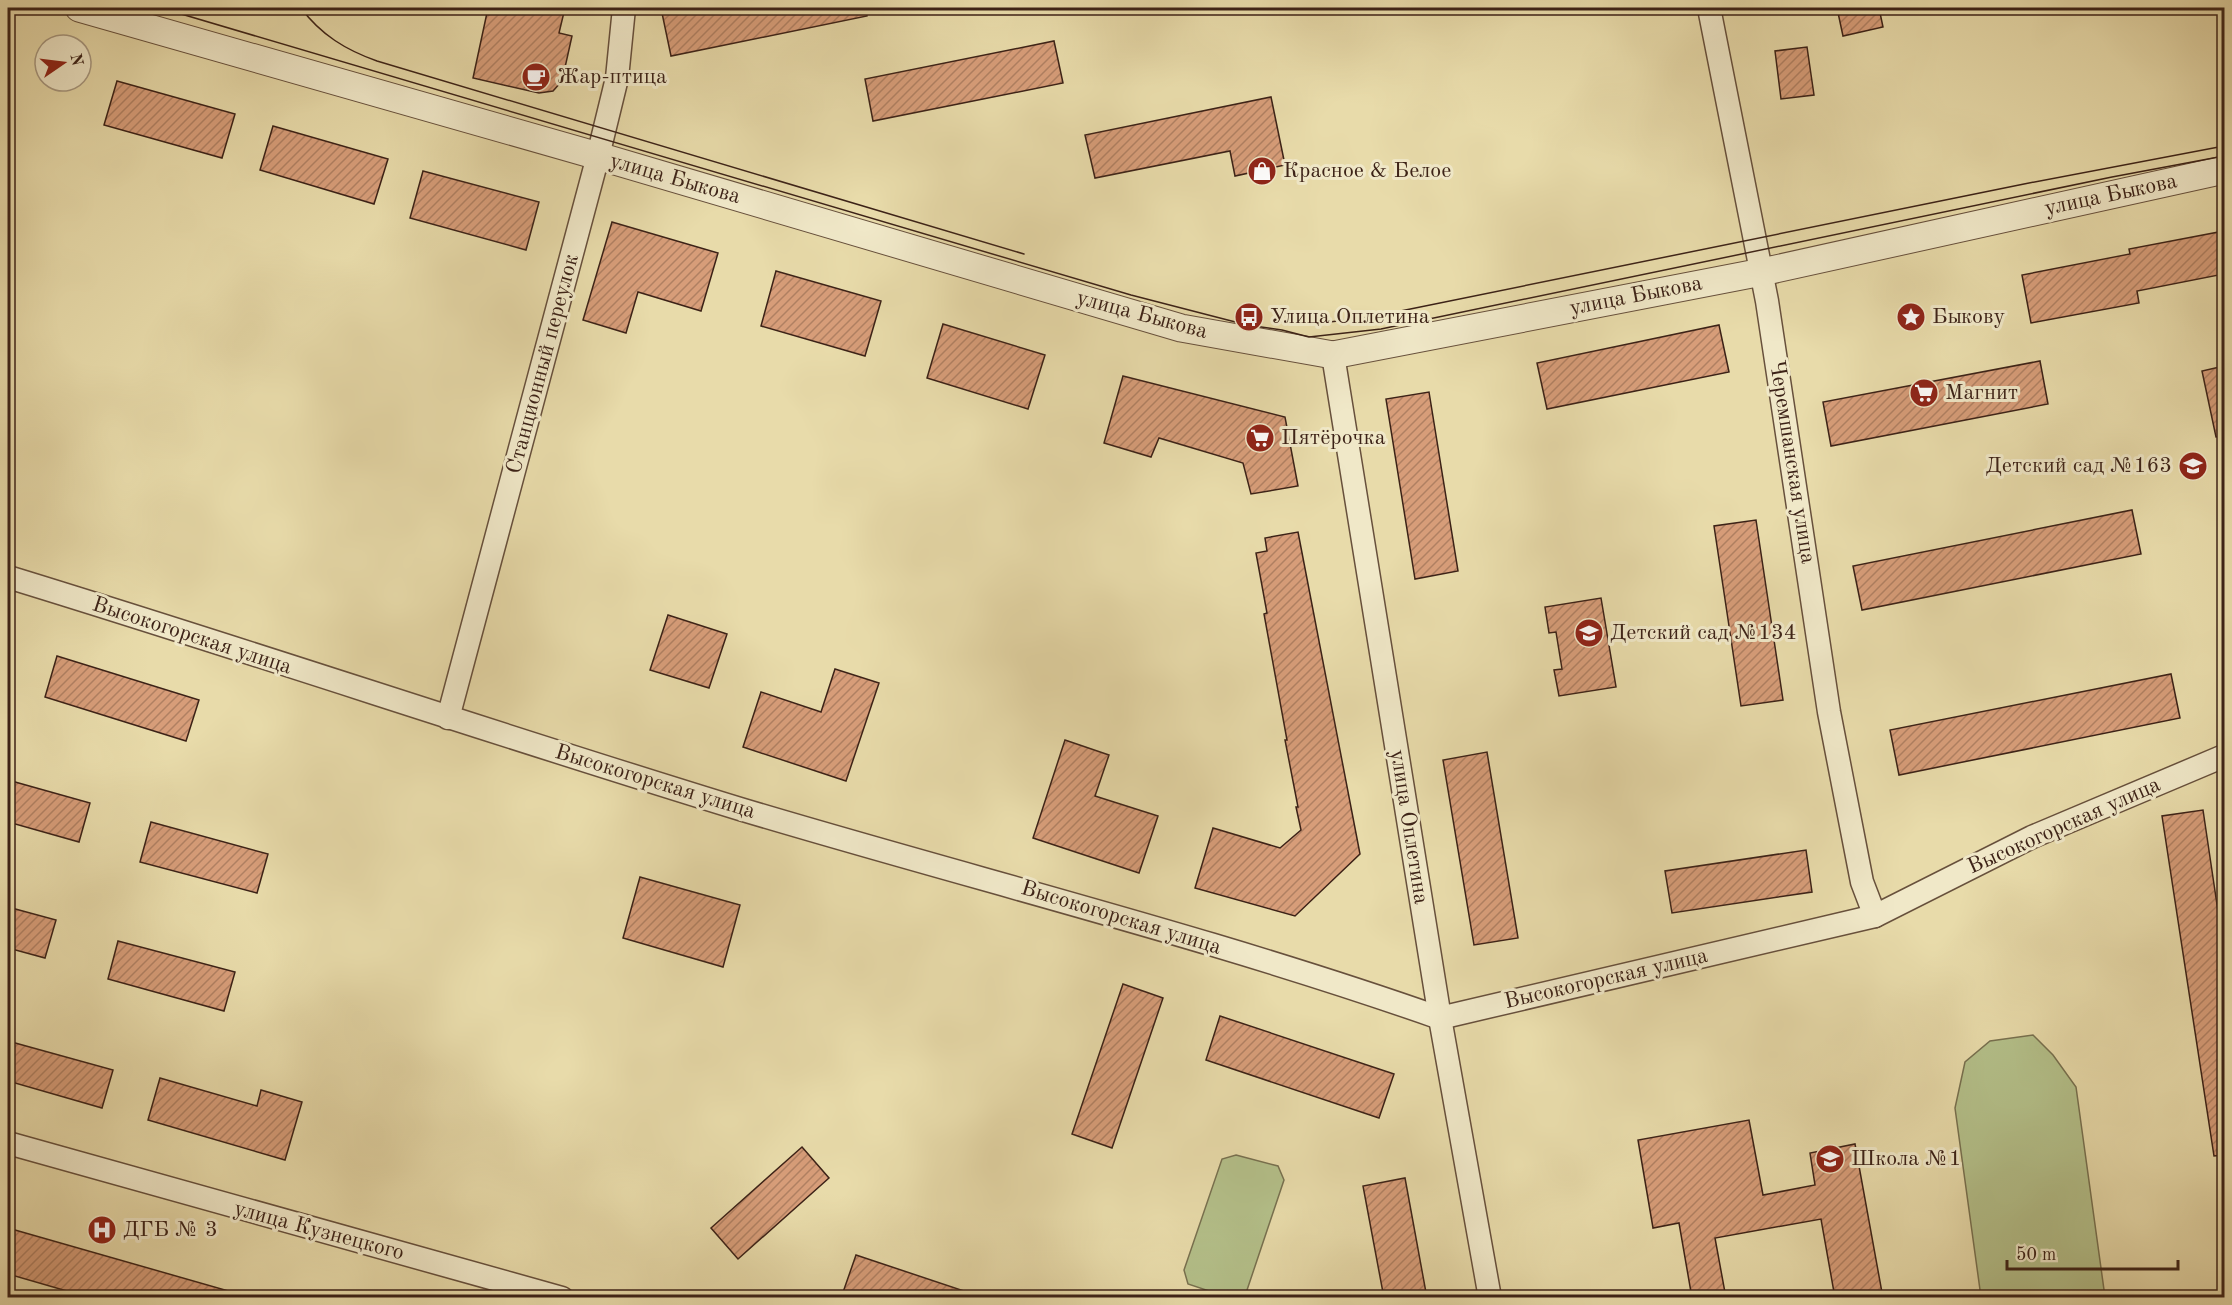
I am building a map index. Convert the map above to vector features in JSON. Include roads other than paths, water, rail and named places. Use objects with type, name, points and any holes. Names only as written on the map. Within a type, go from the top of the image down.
[{"type":"street","name":"улица Быкова","points":[[79,8],[598,156],[1181,328],[1333,355],[1762,272],[2224,170]]},
{"type":"street","name":"Станционный переулок","points":[[448,718],[598,156],[617,78],[624,8]]},
{"type":"street","name":"Черемшанская улица","points":[[1709,8],[1762,272],[1829,712],[1862,882],[1875,916]]},
{"type":"street","name":"улица Оплетина","points":[[1333,355],[1440,1018],[1490,1298]]},
{"type":"street","name":"Высокогорская улица","points":[[8,577],[744,810],[1130,919],[1440,1018],[1875,916],[2032,837],[2224,756]]},
{"type":"street","name":"улица Кузнецкого","points":[[8,1143],[562,1298]]},
{"type":"tram line","points":[[161,8],[1131,295],[1247,325],[1309,337],[1381,329],[2112,177],[2224,156]]},
{"type":"tram line","points":[[301,8],[326,34],[355,52],[377,61],[1024,254]]},
{"type":"tram line","points":[[1273,321],[1310,323],[1371,317],[2024,184],[2224,146]]},
{"type":"place","name":"Жар-птица","points":[[536,77]]},
{"type":"place","name":"Красное & Белое","points":[[1262,171]]},
{"type":"place","name":"Улица Оплетина","points":[[1249,317]]},
{"type":"place","name":"Быкову","points":[[1911,317]]},
{"type":"place","name":"Магнит","points":[[1924,393]]},
{"type":"place","name":"Пятёрочка","points":[[1260,438]]},
{"type":"place","name":"Детский сад №163","points":[[2193,466]]},
{"type":"place","name":"Детский сад №134","points":[[1589,633]]},
{"type":"place","name":"Школа №1","points":[[1830,1159]]},
{"type":"place","name":"ДГБ № 3","points":[[102,1230]]}]
